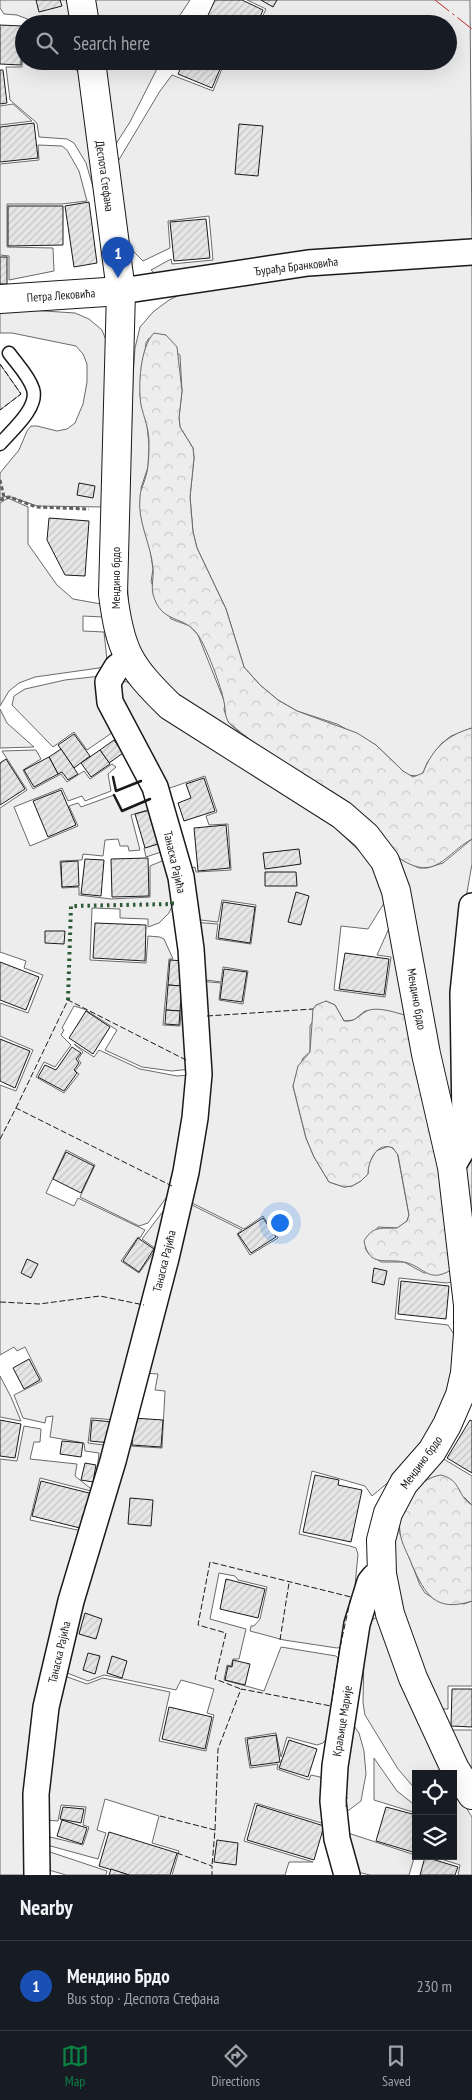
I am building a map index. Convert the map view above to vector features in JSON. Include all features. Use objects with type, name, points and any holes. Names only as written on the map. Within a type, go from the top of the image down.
[{"type":"street","points":[[81,0],[84,15]]},
{"type":"street","name":"Деспота Стефана","points":[[92,70],[122,291]]},
{"type":"street","name":"Ђурађа Бранковића","points":[[122,291],[308,263],[472,252]]},
{"type":"street","name":"Петра Лековића","points":[[0,299],[122,291]]},
{"type":"street","name":"Мендино брдо","points":[[122,291],[113,594],[117,628],[128,659],[148,684],[170,706],[342,815],[366,836],[385,861],[396,891],[426,1054],[452,1167],[468,1304],[468,1334],[465,1372],[460,1395],[432,1451],[404,1483],[388,1513],[381,1540],[382,1574],[390,1614],[413,1678],[455,1769],[472,1795]]},
{"type":"street","name":"Танаска Рајића","points":[[37,1875],[36,1794],[46,1707],[71,1601],[116,1452],[166,1258],[186,1172],[195,1118],[199,1074],[191,949],[181,876],[155,788],[110,702],[108,682],[117,667],[128,659]]},
{"type":"street","points":[[452,1167],[462,1148],[465,1122],[463,993],[472,906]]},
{"type":"street","name":"Краљице Марије","points":[[348,1875],[336,1838],[333,1801],[335,1766],[357,1624],[370,1582],[374,1577],[382,1574]]},
{"type":"lane","points":[[0,444],[30,408],[34,394],[30,384],[10,353]]},
{"type":"path","points":[[0,480],[2,498],[10,497],[36,507],[116,510]]},
{"type":"shaded area","points":[[0,0],[73,0],[75,15],[4,14],[0,8]]},
{"type":"shaded area","points":[[95,0],[190,0],[180,15],[95,15]]},
{"type":"shaded area","points":[[247,0],[470,0],[472,246],[158,276],[151,270],[171,259],[172,264],[213,260],[209,216],[168,221],[170,248],[143,261],[134,252],[124,238],[117,163],[160,91],[172,75],[213,91],[221,70],[457,70],[457,15],[263,15],[266,9]]},
{"type":"shaded area","points":[[6,67],[15,67],[15,70],[76,70],[82,78],[98,204],[86,163],[74,143],[67,139],[39,137],[37,123],[10,100]]},
{"type":"shaded area","points":[[99,70],[156,70],[130,122],[112,150]]},
{"type":"shaded area","points":[[13,104],[32,121],[0,125],[0,106]]},
{"type":"shaded area","points":[[38,145],[62,146],[67,150],[79,171],[87,201],[62,204],[7,204],[7,247],[53,248],[54,271],[9,280],[9,256],[0,255],[0,164],[39,160]]},
{"type":"shaded area","points":[[472,258],[472,728],[451,736],[441,744],[427,763],[423,773],[418,776],[407,775],[376,745],[337,724],[297,711],[278,700],[260,685],[244,667],[226,609],[197,548],[193,532],[190,497],[194,458],[193,448],[180,427],[179,417],[182,391],[180,355],[149,338],[146,343],[140,395],[147,425],[149,445],[148,467],[141,488],[153,569],[151,582],[171,619],[190,626],[198,635],[225,703],[224,710],[229,723],[248,740],[177,696],[143,660],[130,622],[127,581],[133,377],[135,348],[140,327],[153,312],[169,300],[188,291],[219,282]]},
{"type":"shaded area","points":[[29,310],[75,313],[89,319],[102,330],[106,340],[105,507],[37,506],[8,496],[0,498],[0,473],[19,450],[27,431],[31,426],[37,426],[57,431],[67,429],[75,423],[83,404],[87,382],[87,364],[83,354],[76,346],[12,333],[0,333],[0,312]]},
{"type":"shaded area","points":[[0,364],[21,394],[0,410]]},
{"type":"shaded area","points":[[8,498],[28,507],[28,544],[57,585],[73,599],[101,604],[103,617],[83,616],[83,631],[104,632],[107,660],[104,666],[99,668],[35,677],[19,683],[9,691],[0,706],[0,503]]},
{"type":"shaded area","points":[[101,676],[116,730],[87,750],[74,732],[53,747],[12,705],[14,696],[25,689],[65,680]]},
{"type":"shaded area","points":[[122,680],[129,683],[154,709],[170,722],[332,825],[369,860],[386,900],[368,929],[341,926],[334,990],[385,997],[391,957],[377,955],[390,926],[408,1016],[385,1011],[365,1011],[354,1020],[344,1021],[335,1005],[326,1001],[310,1026],[310,1052],[303,1058],[293,1086],[306,1138],[314,1157],[329,1182],[344,1187],[352,1186],[368,1174],[368,1165],[376,1151],[389,1146],[397,1151],[409,1215],[407,1221],[398,1228],[378,1227],[365,1248],[369,1254],[381,1262],[404,1262],[424,1273],[451,1270],[451,1282],[447,1283],[399,1278],[395,1319],[448,1325],[455,1336],[450,1387],[424,1440],[391,1480],[372,1496],[365,1486],[312,1471],[299,1534],[356,1548],[358,1554],[354,1596],[342,1647],[337,1648],[284,1640],[250,1631],[251,1626],[254,1626],[260,1619],[267,1587],[238,1580],[235,1576],[219,1573],[210,1619],[246,1629],[239,1659],[233,1659],[231,1666],[227,1665],[224,1680],[264,1691],[281,1647],[336,1656],[339,1659],[329,1736],[323,1743],[317,1745],[287,1737],[281,1757],[276,1733],[245,1738],[250,1768],[278,1764],[277,1769],[309,1780],[311,1775],[320,1777],[323,1782],[325,1824],[255,1803],[244,1841],[313,1862],[289,1862],[285,1875],[172,1875],[179,1851],[152,1843],[159,1816],[105,1799],[97,1830],[106,1833],[98,1859],[47,1845],[46,1836],[83,1845],[89,1827],[83,1825],[86,1807],[61,1805],[58,1821],[44,1820],[59,1674],[87,1684],[103,1678],[170,1692],[159,1741],[206,1751],[214,1715],[207,1713],[214,1689],[181,1680],[176,1690],[104,1675],[88,1681],[59,1670],[133,1416],[130,1446],[162,1448],[165,1391],[155,1390],[158,1374],[143,1373],[184,1201],[242,1230],[237,1234],[250,1255],[278,1238],[263,1216],[244,1229],[184,1199],[199,981],[221,983],[219,1000],[243,1004],[248,971],[223,967],[221,982],[199,979],[192,922],[218,924],[216,939],[251,944],[256,905],[222,900],[218,922],[192,919],[186,870],[195,867],[196,872],[231,870],[228,824],[209,825],[206,816],[217,812],[205,776],[164,790],[116,700]]},
{"type":"shaded area","points":[[0,709],[7,723],[34,747],[0,748]]},
{"type":"shaded area","points":[[36,750],[41,759],[23,770],[33,789],[61,774],[67,782],[84,771],[90,779],[112,764],[116,767],[108,774],[111,791],[85,801],[82,796],[68,801],[62,788],[14,807],[30,846],[78,826],[69,806],[78,803],[81,807],[114,795],[122,810],[150,800],[141,780],[145,785],[155,805],[164,840],[154,808],[131,815],[140,850],[129,851],[128,846],[120,846],[118,839],[105,840],[103,856],[83,854],[82,860],[60,861],[62,888],[79,887],[79,895],[111,899],[150,897],[150,866],[169,858],[175,899],[169,913],[159,923],[148,927],[148,919],[120,918],[120,909],[92,908],[90,960],[146,963],[148,936],[164,939],[173,959],[169,959],[163,1025],[180,1026],[185,960],[182,960],[175,926],[177,922],[181,922],[191,997],[194,1063],[191,1069],[172,1071],[142,1067],[105,1050],[117,1030],[84,1009],[74,1006],[62,1028],[64,1030],[61,1035],[71,1045],[55,1067],[44,1062],[36,1077],[64,1093],[79,1074],[75,1071],[81,1063],[78,1059],[83,1052],[74,1044],[94,1057],[99,1050],[140,1069],[177,1076],[190,1075],[196,1084],[188,1136],[176,1184],[148,1223],[139,1226],[80,1197],[95,1165],[66,1150],[46,1193],[74,1206],[78,1198],[145,1230],[121,1261],[139,1273],[156,1249],[142,1239],[164,1210],[172,1205],[114,1439],[116,1420],[91,1418],[88,1443],[111,1446],[102,1481],[97,1470],[99,1453],[85,1451],[84,1443],[50,1437],[53,1416],[46,1417],[45,1423],[23,1418],[14,1395],[42,1381],[25,1347],[17,1351],[14,1347],[0,1355],[0,1085],[16,1091],[33,1050],[0,1036],[0,1003],[28,1013],[43,975],[24,968],[26,961],[0,952],[0,808],[27,790],[2,751]]},
{"type":"shaded area","points":[[472,839],[472,864],[466,898],[453,1112],[395,854],[402,860],[419,868],[427,868],[443,863]]},
{"type":"shaded area","points":[[165,842],[167,850],[146,857],[144,848]]},
{"type":"shaded area","points":[[0,1376],[11,1397],[21,1421],[0,1417]]},
{"type":"shaded area","points":[[24,1426],[41,1429],[40,1442],[34,1442],[30,1459],[77,1464],[75,1476],[95,1492],[40,1478],[30,1520],[87,1532],[29,1875],[0,1875],[0,1459],[17,1461]]},
{"type":"shaded area","points":[[442,1458],[472,1476],[472,1505],[465,1498],[421,1483]]},
{"type":"shaded area","points":[[399,1523],[400,1534],[425,1593],[433,1598],[464,1604],[472,1601],[472,1686],[448,1686],[448,1709],[442,1709],[410,1638],[395,1580],[394,1537]]},
{"type":"shaded area","points":[[379,1616],[444,1770],[412,1770],[412,1785],[398,1769],[365,1715],[363,1703],[364,1653],[370,1621]]},
{"type":"shaded area","points":[[352,1723],[359,1733],[364,1751],[366,1774],[361,1801],[345,1813],[345,1832],[412,1854],[414,1860],[409,1875],[370,1875],[353,1871],[340,1820]]},
{"type":"shaded area","points":[[451,1730],[472,1730],[472,1771],[467,1763]]},
{"type":"shaded area","points":[[374,1758],[397,1791],[412,1803],[412,1812],[374,1800]]},
{"type":"shaded area","points":[[457,1793],[472,1817],[472,1875],[458,1875],[460,1865],[444,1860],[457,1860]]},
{"type":"shaded area","points":[[47,1851],[107,1871],[106,1875],[66,1875],[49,1870]]},
{"type":"green space","points":[[154,333],[166,335],[177,347],[182,391],[180,427],[193,448],[194,458],[190,497],[193,532],[197,548],[226,609],[244,667],[260,685],[278,700],[297,711],[357,733],[376,745],[403,771],[413,777],[423,773],[436,750],[448,739],[472,728],[472,839],[440,863],[432,867],[423,868],[402,860],[229,723],[217,678],[198,635],[186,624],[161,611],[157,604],[152,591],[152,559],[140,515],[140,493],[147,470],[149,446],[148,433],[141,405],[140,378],[146,347]]},
{"type":"green space","points":[[326,1001],[335,1005],[344,1021],[353,1020],[365,1012],[374,1009],[408,1016],[440,1171],[451,1270],[443,1274],[431,1275],[411,1264],[379,1260],[370,1255],[366,1249],[364,1241],[371,1232],[378,1229],[397,1228],[407,1221],[409,1215],[398,1155],[393,1148],[382,1147],[374,1153],[368,1174],[352,1186],[344,1187],[329,1182],[314,1157],[306,1138],[293,1086],[298,1066],[310,1052],[313,1009],[316,1005]]},
{"type":"green space","points":[[472,1124],[472,1224],[464,1163]]},
{"type":"green space","points":[[441,1475],[453,1481],[467,1502],[472,1505],[472,1601],[459,1604],[449,1605],[440,1603],[427,1592],[412,1565],[400,1532],[401,1513],[410,1496],[423,1482]]},
{"type":"building","points":[[36,0],[60,0],[62,6],[39,12]]},
{"type":"building","points":[[215,0],[242,0],[263,10],[261,15],[208,15]]},
{"type":"building","points":[[261,0],[277,0],[273,7]]},
{"type":"building","points":[[0,25],[15,26],[15,65],[0,64]]},
{"type":"building","points":[[0,70],[3,70],[7,103],[0,104]]},
{"type":"building","points":[[180,70],[220,70],[212,88],[178,74]]},
{"type":"building","points":[[34,123],[38,158],[0,162],[0,127]]},
{"type":"building","points":[[239,124],[263,126],[258,176],[235,174]]},
{"type":"building","points":[[89,202],[97,263],[74,267],[65,206]]},
{"type":"building","points":[[8,206],[63,206],[63,245],[8,246]]},
{"type":"building","points":[[206,219],[210,258],[174,261],[170,222]]},
{"type":"building","points":[[0,257],[7,257],[7,284],[0,284]]},
{"type":"building","points":[[79,483],[95,486],[93,498],[77,495]]},
{"type":"building","points":[[49,518],[89,521],[85,576],[65,575],[47,540]]},
{"type":"building","points":[[74,734],[90,756],[74,768],[58,745]]},
{"type":"building","points":[[114,740],[123,753],[109,763],[100,750]]},
{"type":"building","points":[[61,749],[78,774],[68,780],[62,772],[58,774],[49,757]]},
{"type":"building","points":[[100,750],[110,764],[91,777],[81,763]]},
{"type":"building","points":[[49,757],[58,774],[34,787],[24,770]]},
{"type":"building","points":[[6,759],[25,789],[0,805],[0,763]]},
{"type":"building","points":[[204,778],[215,811],[184,821],[178,803],[191,798],[186,784]]},
{"type":"building","points":[[61,790],[76,825],[48,837],[33,801]]},
{"type":"building","points":[[154,809],[164,842],[145,848],[135,814]]},
{"type":"building","points":[[226,825],[230,868],[198,871],[194,828]]},
{"type":"building","points":[[299,849],[301,864],[265,869],[263,853]]},
{"type":"building","points":[[148,858],[149,896],[112,897],[111,859]]},
{"type":"building","points":[[85,859],[104,860],[101,896],[81,894]]},
{"type":"building","points":[[78,861],[79,886],[62,887],[61,862]]},
{"type":"building","points":[[265,872],[296,872],[297,886],[265,886]]},
{"type":"building","points":[[296,892],[309,896],[301,925],[288,922]]},
{"type":"building","points":[[223,902],[255,907],[250,943],[218,938]]},
{"type":"building","points":[[95,923],[146,925],[145,961],[93,958]]},
{"type":"building","points":[[45,931],[65,931],[64,944],[45,943]]},
{"type":"building","points":[[345,953],[389,959],[384,995],[339,989]]},
{"type":"building","points":[[170,960],[184,961],[182,986],[168,985]]},
{"type":"building","points":[[0,962],[39,977],[26,1010],[0,1000]]},
{"type":"building","points":[[224,969],[247,972],[242,1002],[220,999]]},
{"type":"building","points":[[168,985],[182,986],[180,1011],[166,1010]]},
{"type":"building","points":[[166,1010],[180,1011],[179,1025],[165,1024]]},
{"type":"building","points":[[86,1011],[110,1027],[93,1054],[69,1038]]},
{"type":"building","points":[[0,1039],[30,1051],[15,1088],[0,1081]]},
{"type":"building","points":[[72,1047],[81,1053],[76,1059],[79,1063],[74,1070],[77,1073],[64,1091],[38,1077],[45,1065],[56,1070]]},
{"type":"building","points":[[66,1152],[94,1166],[81,1193],[53,1179]]},
{"type":"building","points":[[263,1218],[276,1237],[251,1253],[238,1234]]},
{"type":"building","points":[[138,1238],[154,1249],[139,1272],[123,1261]]},
{"type":"building","points":[[27,1259],[38,1264],[31,1278],[21,1273]]},
{"type":"building","points":[[374,1268],[387,1271],[384,1285],[372,1282]]},
{"type":"building","points":[[401,1281],[449,1286],[446,1319],[398,1314]]},
{"type":"building","points":[[29,1359],[40,1380],[24,1389],[13,1368]]},
{"type":"building","points":[[133,1418],[163,1420],[161,1447],[132,1445]]},
{"type":"building","points":[[0,1420],[21,1424],[15,1458],[0,1456]]},
{"type":"building","points":[[92,1420],[113,1422],[111,1443],[90,1441]]},
{"type":"building","points":[[470,1420],[472,1421],[472,1473],[447,1458]]},
{"type":"building","points":[[62,1441],[83,1443],[81,1457],[60,1454]]},
{"type":"building","points":[[85,1463],[96,1465],[93,1482],[81,1480]]},
{"type":"building","points":[[315,1475],[339,1480],[338,1485],[362,1490],[351,1542],[303,1532]]},
{"type":"building","points":[[41,1481],[93,1494],[84,1529],[32,1516]]},
{"type":"building","points":[[130,1498],[153,1500],[151,1526],[128,1524]]},
{"type":"building","points":[[226,1579],[265,1589],[258,1618],[220,1609]]},
{"type":"building","points":[[85,1613],[102,1619],[96,1639],[79,1634]]},
{"type":"building","points":[[88,1653],[100,1656],[95,1674],[83,1670]]},
{"type":"building","points":[[112,1656],[127,1661],[122,1678],[107,1673]]},
{"type":"building","points":[[233,1660],[250,1664],[245,1685],[225,1680],[228,1666],[232,1667]]},
{"type":"building","points":[[452,1689],[472,1689],[472,1727],[451,1726]]},
{"type":"building","points":[[169,1707],[212,1717],[205,1749],[162,1739]]},
{"type":"building","points":[[276,1735],[280,1762],[251,1766],[247,1739]]},
{"type":"building","points":[[289,1740],[317,1749],[308,1777],[279,1768]]},
{"type":"building","points":[[257,1805],[324,1826],[314,1860],[247,1840]]},
{"type":"building","points":[[63,1807],[84,1809],[81,1823],[60,1819]]},
{"type":"building","points":[[386,1807],[412,1814],[412,1852],[376,1841]]},
{"type":"building","points":[[62,1820],[87,1828],[82,1844],[57,1836]]},
{"type":"building","points":[[109,1832],[177,1853],[170,1875],[129,1875],[99,1866]]},
{"type":"building","points":[[217,1840],[238,1843],[236,1865],[214,1862]]},
{"type":"building","points":[[424,1860],[435,1860],[458,1867],[455,1875],[420,1875]]},
{"type":"building","points":[[111,1869],[129,1875],[109,1875]]},
{"type":"hedge","points":[[68,1000],[71,906],[172,904],[172,901]]},
{"type":"fence","points":[[0,364],[21,394],[0,410]]},
{"type":"fence","points":[[16,1108],[68,1000],[188,1061]]},
{"type":"fence","points":[[207,1016],[313,1009]]},
{"type":"fence","points":[[0,1139],[16,1108],[172,1186]]},
{"type":"fence","points":[[0,1302],[39,1304],[100,1296],[144,1305]]},
{"type":"fence","points":[[215,1830],[218,1749],[241,1689],[331,1706],[339,1652],[351,1597],[210,1562],[198,1625],[226,1633],[215,1679],[241,1689]]},
{"type":"fence","points":[[280,1640],[289,1583]]},
{"type":"fence","points":[[346,1807],[347,1797]]},
{"type":"fence","points":[[160,1816],[215,1830],[212,1866]]},
{"type":"fence","points":[[177,1853],[212,1866],[212,1875]]},
{"type":"wall","points":[[113,777],[116,791],[141,781]]},
{"type":"wall","points":[[114,795],[122,811],[150,799]]},
{"type":"power","points":[[435,0],[454,15]]},
{"type":"power","points":[[457,17],[472,29]]},
{"type":"place","name":"Мендино Брдо","points":[[118,278]]}]
